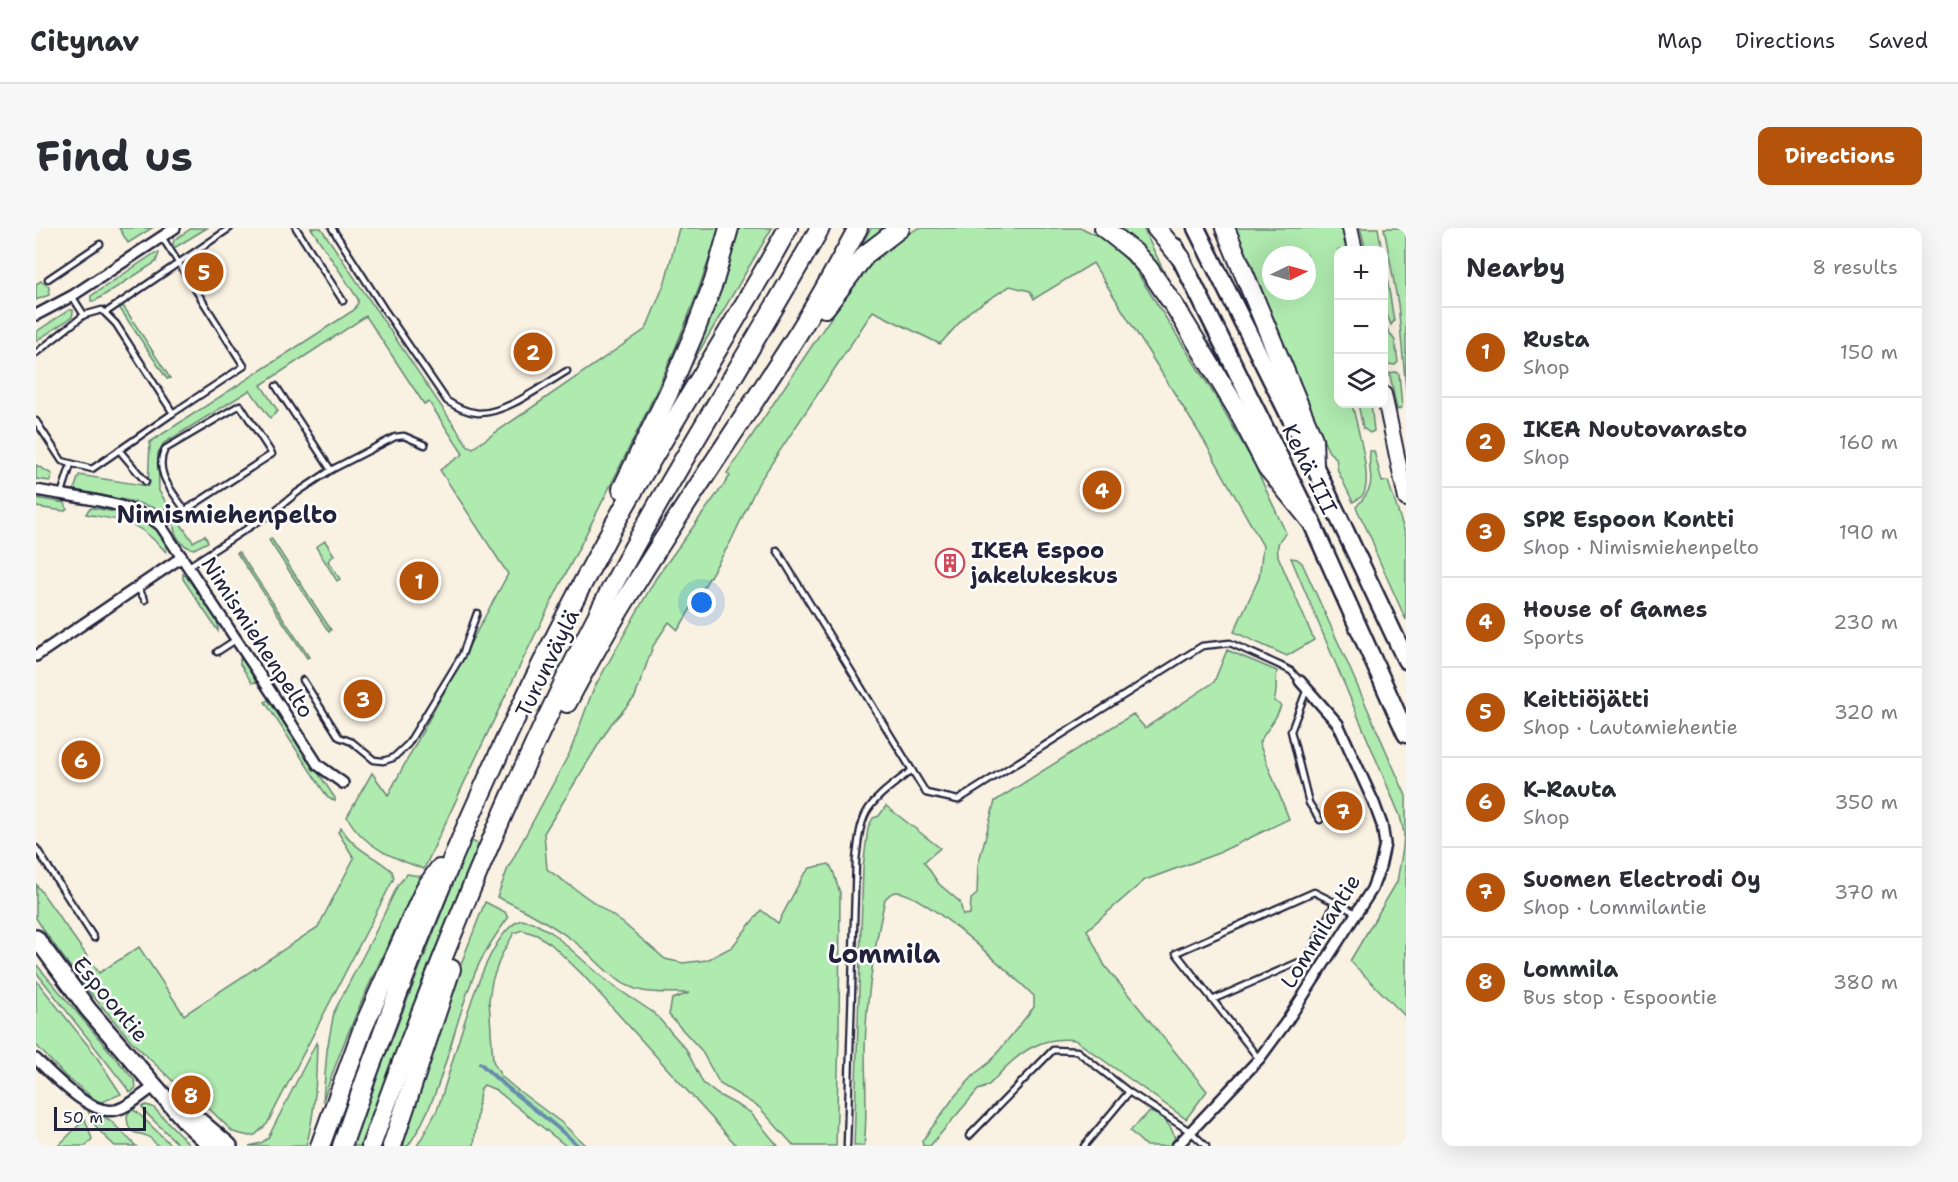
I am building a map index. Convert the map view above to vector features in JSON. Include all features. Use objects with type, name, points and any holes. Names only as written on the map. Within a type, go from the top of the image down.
[{"type":"highway","points":[[608,535],[624,484],[668,394],[695,331],[714,281],[729,228]]},
{"type":"highway","name":"Turunväylä","points":[[342,1146],[404,977],[459,841],[514,720],[608,535],[788,228]]},
{"type":"highway","name":"Turunväylä","points":[[371,1146],[429,991],[486,850],[574,660],[693,442],[820,228]]},
{"type":"highway","points":[[524,766],[550,736],[597,646],[628,593],[793,342],[858,228]]},
{"type":"highway","points":[[793,342],[819,316],[866,254],[900,228]]},
{"type":"highway","points":[[1104,228],[1134,252],[1149,268],[1237,409],[1267,467],[1311,521]]},
{"type":"highway","points":[[1156,228],[1181,258]]},
{"type":"highway","name":"Kehä III","points":[[1166,228],[1311,521],[1406,734]]},
{"type":"highway","name":"Kehä III","points":[[1196,228],[1314,465],[1406,660]]},
{"type":"highway","points":[[1225,228],[1313,439],[1314,465]]},
{"type":"highway","points":[[320,1146],[363,1028],[425,889],[459,841]]},
{"type":"highway","points":[[392,1146],[437,1004],[476,901],[486,850]]},
{"type":"main road","points":[[1350,228],[1354,246]]},
{"type":"main road","points":[[1386,408],[1406,499]]},
{"type":"main road","name":"Espoontie","points":[[36,938],[88,1009],[187,1123],[212,1146]]},
{"type":"main road","name":"Espoontie","points":[[155,1086],[182,1104],[229,1146]]},
{"type":"street","points":[[36,315],[72,296],[175,228]]},
{"type":"street","name":"Nimismiehenpelto","points":[[36,490],[127,508],[153,518],[161,525],[237,639],[280,695],[318,765],[343,783]]},
{"type":"street","points":[[36,656],[183,557]]},
{"type":"street","name":"Lommilantie","points":[[1177,1146],[1259,1059],[1287,1021],[1372,889],[1380,867],[1385,844],[1382,825],[1374,802],[1338,723],[1300,681]]},
{"type":"street","points":[[36,1059],[78,1097],[106,1110],[115,1110],[131,1103],[155,1086]]},
{"type":"lane","points":[[105,313],[230,228]]},
{"type":"lane","points":[[296,228],[343,301]]},
{"type":"lane","points":[[332,228],[447,401],[462,410],[479,413],[497,410],[515,402],[567,370]]},
{"type":"lane","points":[[36,421],[62,461],[92,469],[244,366],[162,237]]},
{"type":"lane","points":[[48,279],[100,244]]},
{"type":"lane","points":[[72,296],[84,315]]},
{"type":"lane","points":[[36,353],[84,315],[102,310],[116,324],[173,413]]},
{"type":"lane","points":[[276,386],[331,470]]},
{"type":"lane","points":[[161,525],[185,510],[272,454],[240,405],[165,449],[160,467],[162,475],[185,510]]},
{"type":"lane","points":[[189,566],[273,512],[331,470],[395,437],[404,436],[425,445]]},
{"type":"lane","points":[[119,450],[147,482]]},
{"type":"lane","points":[[61,495],[71,464]]},
{"type":"lane","points":[[777,550],[926,793],[958,800],[1202,646],[1230,643],[1280,665],[1291,671],[1300,681]]},
{"type":"lane","points":[[138,588],[146,600]]},
{"type":"lane","points":[[303,680],[339,737],[352,742],[374,760],[383,761],[393,758],[408,744],[462,656],[477,613]]},
{"type":"lane","points":[[217,652],[237,639]]},
{"type":"lane","points":[[1307,689],[1291,731],[1310,803],[1320,820]]},
{"type":"lane","points":[[847,1146],[856,860],[859,831],[874,802],[912,770]]},
{"type":"lane","points":[[36,848],[94,938]]},
{"type":"lane","points":[[1259,1059],[1176,953],[1314,892],[1356,914]]},
{"type":"lane","points":[[1212,1000],[1308,958],[1335,902]]},
{"type":"lane","points":[[969,1136],[1053,1050],[1077,1051],[1129,1092],[1191,1132],[1206,1146]]},
{"type":"lane","points":[[1084,1146],[1129,1092]]},
{"type":"green space","points":[[119,228],[152,228],[128,243]]},
{"type":"green space","points":[[192,228],[207,228],[174,248],[174,240]]},
{"type":"green space","points":[[311,228],[321,228],[468,446],[473,448],[646,329],[665,282],[679,228],[719,228],[704,275],[668,366],[525,656],[424,869],[390,856],[371,844],[347,817],[372,773],[388,795],[508,574],[440,470],[463,454],[429,402],[424,404],[366,316],[261,385],[278,411],[270,418],[250,390],[164,443],[158,453],[159,491],[171,510],[74,490],[79,475],[148,486],[150,442],[354,310],[358,299]]},
{"type":"green space","points":[[736,228],[772,228],[684,377]]},
{"type":"green space","points":[[871,228],[885,228],[858,251]]},
{"type":"green space","points":[[918,228],[1082,228],[1104,239],[1121,254],[1135,269],[1219,402],[1254,464],[1286,533],[1278,544],[1278,556],[1314,640],[1287,656],[1234,632],[1259,578],[1263,546],[1203,439],[1093,263],[1034,299],[1030,291],[1010,286],[970,311],[940,344],[873,311],[759,482],[730,543],[678,630],[669,622],[653,646],[635,697],[611,724],[544,833],[547,869],[623,923],[665,959],[683,963],[707,960],[732,947],[761,910],[778,923],[803,876],[810,868],[829,864],[840,892],[836,1146],[794,1146],[759,1107],[720,1084],[701,1050],[669,1015],[672,999],[689,993],[648,992],[624,984],[561,932],[497,897],[508,868],[570,752],[593,690],[656,578],[730,476],[727,473],[856,280],[885,250]]},
{"type":"green space","points":[[1119,228],[1143,228],[1171,286],[1140,247]]},
{"type":"green space","points":[[1234,228],[1342,228],[1345,246],[1334,246],[1334,408],[1353,408],[1362,449],[1366,485],[1361,497],[1353,502],[1338,471],[1336,458],[1329,452],[1304,399],[1263,300],[1316,300],[1316,246],[1262,246],[1262,296]]},
{"type":"green space","points":[[1360,228],[1378,228],[1381,246],[1365,246]]},
{"type":"green space","points":[[1384,228],[1406,228],[1406,389],[1398,304]]},
{"type":"green space","points":[[155,253],[159,253],[156,262],[95,301],[91,301],[91,296]]},
{"type":"green space","points":[[41,281],[49,287],[49,295],[36,300],[36,284]]},
{"type":"green space","points":[[1388,284],[1394,321],[1391,325],[1388,317]]},
{"type":"green space","points":[[119,307],[124,307],[170,378],[167,379]]},
{"type":"green space","points":[[69,310],[73,310],[72,317],[36,341],[36,332]]},
{"type":"green space","points":[[1388,330],[1395,341],[1398,362],[1395,365],[1388,364]]},
{"type":"green space","points":[[1395,372],[1399,374],[1402,407],[1397,410],[1390,375]]},
{"type":"green space","points":[[1359,408],[1371,408],[1374,431],[1370,433],[1363,428]]},
{"type":"green space","points":[[1370,451],[1374,451],[1382,482],[1388,481],[1406,536],[1406,620],[1356,507],[1370,486]]},
{"type":"green space","points":[[36,465],[52,474],[50,481],[36,479]]},
{"type":"green space","points":[[36,498],[65,503],[67,509],[64,511],[36,507]]},
{"type":"green space","points":[[89,509],[127,515],[150,525],[164,541],[166,552],[139,528],[112,519],[86,514]]},
{"type":"green space","points":[[178,520],[193,542],[205,535],[208,542],[194,549],[186,546],[175,532],[174,523]]},
{"type":"green space","points":[[271,538],[331,630],[329,632],[269,540]]},
{"type":"green space","points":[[325,541],[334,555],[328,561],[340,579],[337,581],[316,547]]},
{"type":"green space","points":[[239,552],[309,657],[307,658],[237,553]]},
{"type":"green space","points":[[1291,558],[1302,563],[1406,796],[1406,1017],[1350,961],[1397,882],[1404,833],[1400,816]]},
{"type":"green space","points":[[183,574],[218,622],[218,631],[183,579]]},
{"type":"green space","points":[[1227,650],[1277,671],[1274,701],[1281,705],[1275,719],[1259,743],[1289,819],[1216,854],[1145,880],[1087,930],[1105,966],[1207,1091],[1186,1119],[1075,1040],[1052,1040],[1033,1047],[1016,1058],[990,1084],[978,1090],[930,1146],[923,1146],[922,1141],[955,1096],[976,1073],[990,1062],[1034,1007],[1034,996],[947,920],[910,896],[895,892],[885,899],[874,955],[865,1049],[864,1146],[854,1146],[863,868],[868,828],[873,818],[879,816],[886,806],[940,848],[924,862],[939,884],[960,902],[963,915],[970,914],[971,899],[977,894],[978,865],[995,801],[1133,714],[1145,728],[1214,682]]},
{"type":"green space","points":[[240,659],[244,661],[256,682],[252,683],[240,664]]},
{"type":"green space","points":[[269,699],[335,801],[328,798],[265,702]]},
{"type":"green space","points":[[341,828],[359,848],[392,871],[394,878],[267,1124],[255,1135],[249,1136],[233,1132],[184,1084],[180,1088],[131,1041],[82,983],[36,918],[36,884],[99,973],[139,947],[184,1015],[318,927],[354,858],[338,832]]},
{"type":"green space","points":[[470,840],[480,845],[432,958],[364,1146],[353,1146],[381,1067]]},
{"type":"green space","points":[[407,874],[420,876],[356,1015],[323,1101],[327,1050],[334,1012],[398,885]]},
{"type":"green space","points":[[485,902],[505,912],[508,918],[488,947],[476,970],[430,1107],[408,1146],[400,1146],[447,1000]]},
{"type":"green space","points":[[521,920],[532,922],[551,932],[609,983],[654,1013],[686,1049],[703,1083],[717,1094],[750,1112],[778,1146],[737,1146],[582,974],[551,944],[537,935],[522,930],[514,933],[501,956],[492,981],[489,1000],[493,1061],[501,1076],[562,1123],[586,1146],[566,1146],[496,1090],[484,1085],[480,1090],[474,1146],[417,1146],[437,1110],[481,975],[493,950],[507,931]]},
{"type":"green space","points":[[36,964],[135,1081],[136,1087],[132,1092],[36,972]]},
{"type":"green space","points":[[36,980],[94,1053],[121,1094],[100,1103],[65,1076],[36,1045]]},
{"type":"green space","points":[[317,1041],[314,1107],[306,1146],[249,1146],[261,1143],[268,1138]]},
{"type":"green space","points":[[146,1105],[153,1107],[191,1146],[180,1146],[146,1113],[142,1107]]},
{"type":"green space","points":[[90,1109],[110,1120],[136,1146],[115,1146],[96,1126],[90,1117],[88,1111]]},
{"type":"green space","points":[[133,1110],[172,1146],[158,1146],[150,1138],[132,1131],[129,1128],[127,1116]]},
{"type":"green space","points":[[1149,1112],[1163,1118],[1172,1130],[1175,1139],[1168,1146],[1146,1146],[1130,1131]]},
{"type":"green space","points":[[85,1119],[92,1139],[86,1146],[58,1146]]},
{"type":"waterway","points":[[480,1063],[578,1146]]},
{"type":"place","name":"Keittiöjätti","points":[[204,272]]},
{"type":"place","name":"IKEA Noutovarasto","points":[[533,352]]},
{"type":"place","name":"House of Games","points":[[1102,490]]},
{"type":"place","name":"IKEA Espoo jakelukeskus","points":[[950,563]]},
{"type":"place","name":"Rusta","points":[[419,581]]},
{"type":"place","name":"SPR Espoon Kontti","points":[[363,699]]},
{"type":"place","name":"K-Rauta","points":[[81,760]]},
{"type":"place","name":"Suomen Electrodi Oy","points":[[1343,811]]},
{"type":"place","name":"Lommila","points":[[191,1095]]},
{"type":"district","name":"Nimismiehenpelto","points":[[227,515]]},
{"type":"district","name":"Lommila","points":[[884,954]]}]
